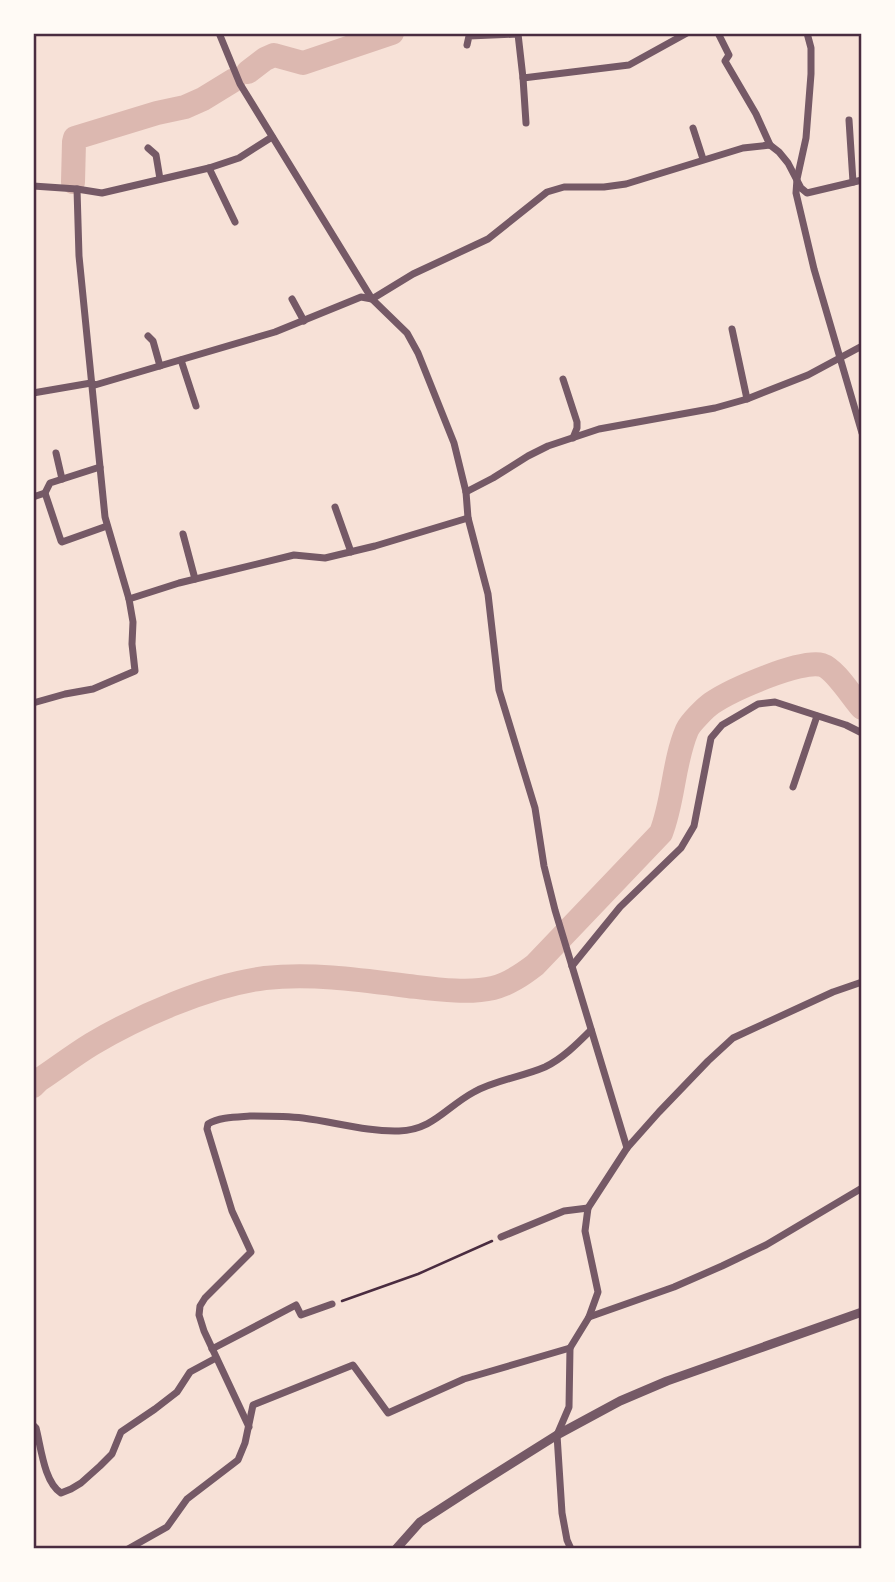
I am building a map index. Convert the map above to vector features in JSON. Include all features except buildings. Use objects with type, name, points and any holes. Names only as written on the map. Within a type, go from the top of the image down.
[{"type":"street","points":[[219,33],[240,84],[372,299],[407,333],[418,353],[454,443],[466,492],[468,518],[488,594],[499,690],[535,808],[544,866],[555,910],[627,1149]]},
{"type":"street","points":[[523,78],[629,65],[687,33]]},
{"type":"street","points":[[718,33],[730,55],[725,61],[756,114],[769,145],[788,163],[801,188],[807,192],[858,181],[849,120]]},
{"type":"street","points":[[807,33],[811,48],[811,74],[806,138],[796,193],[814,269],[862,433]]},
{"type":"street","points":[[467,45],[468,36],[518,34],[526,123]]},
{"type":"street","points":[[693,128],[703,159]]},
{"type":"street","points":[[33,186],[102,194],[239,158],[272,137]]},
{"type":"street","points":[[33,393],[91,383],[95,386],[275,332],[361,297],[372,299],[413,274],[488,239],[547,192],[564,187],[626,184],[743,148],[769,145]]},
{"type":"street","points":[[148,148],[156,155],[160,179]]},
{"type":"street","points":[[209,168],[235,222]]},
{"type":"street","points":[[33,703],[93,689],[135,671],[129,599],[105,517],[79,256],[77,189]]},
{"type":"street","points":[[292,299],[304,321]]},
{"type":"street","points":[[732,329],[747,399]]},
{"type":"street","points":[[148,336],[153,341],[160,366]]},
{"type":"street","points":[[466,492],[548,446],[599,429],[715,408],[747,399],[808,374],[862,346]]},
{"type":"street","points":[[181,360],[196,406]]},
{"type":"street","points":[[564,379],[577,422],[573,438]]},
{"type":"street","points":[[56,453],[62,479]]},
{"type":"street","points":[[100,467],[50,483],[45,493],[62,542],[107,526]]},
{"type":"street","points":[[33,497],[45,493]]},
{"type":"street","points":[[335,506],[351,552]]},
{"type":"street","points":[[129,599],[195,579],[294,555],[325,558],[351,552],[468,518]]},
{"type":"street","points":[[183,534],[195,579]]},
{"type":"street","points":[[572,967],[620,907],[681,848],[694,826],[711,738],[722,725],[758,705],[775,702],[846,725],[862,733]]},
{"type":"street","points":[[793,787],[817,716]]},
{"type":"street","points":[[571,1549],[562,1513],[557,1435],[569,1407],[570,1348],[589,1317],[598,1292],[585,1231],[588,1208],[627,1149],[659,1112],[733,1038],[862,982]]},
{"type":"street","points":[[249,1427],[199,1315],[200,1306],[251,1252],[232,1211],[207,1129],[208,1124],[238,1116],[269,1116],[304,1118],[376,1130],[416,1130],[428,1125],[474,1091],[543,1068],[591,1030]]},
{"type":"street","points":[[589,1317],[674,1287],[722,1266],[766,1245],[862,1188]]},
{"type":"street","points":[[501,1237],[564,1211],[588,1208]]},
{"type":"street","points":[[212,1349],[296,1305],[301,1315],[332,1304]]},
{"type":"street","points":[[396,1549],[420,1522],[557,1435],[620,1401],[667,1381],[862,1312]]},
{"type":"street","points":[[128,1549],[167,1527],[187,1499],[238,1460],[253,1405],[353,1365],[388,1413],[464,1379],[570,1348]]},
{"type":"street","points":[[33,1425],[50,1481],[61,1493],[81,1483],[112,1454],[121,1432],[177,1392],[190,1371],[216,1358]]},
{"type":"path","points":[[332,1304],[418,1274],[501,1237]]},
{"type":"waterway","points":[[248,72],[274,55],[303,63],[392,33]]},
{"type":"waterway","points":[[73,182],[75,138],[185,107],[234,80]]},
{"type":"waterway","points":[[33,1086],[85,1048],[131,1023],[198,995],[244,982],[265,978],[319,977],[462,991],[483,990],[504,984],[535,965],[661,833],[669,808],[682,743],[687,730],[709,705],[766,677],[812,664],[822,665],[832,672],[862,708]]}]
